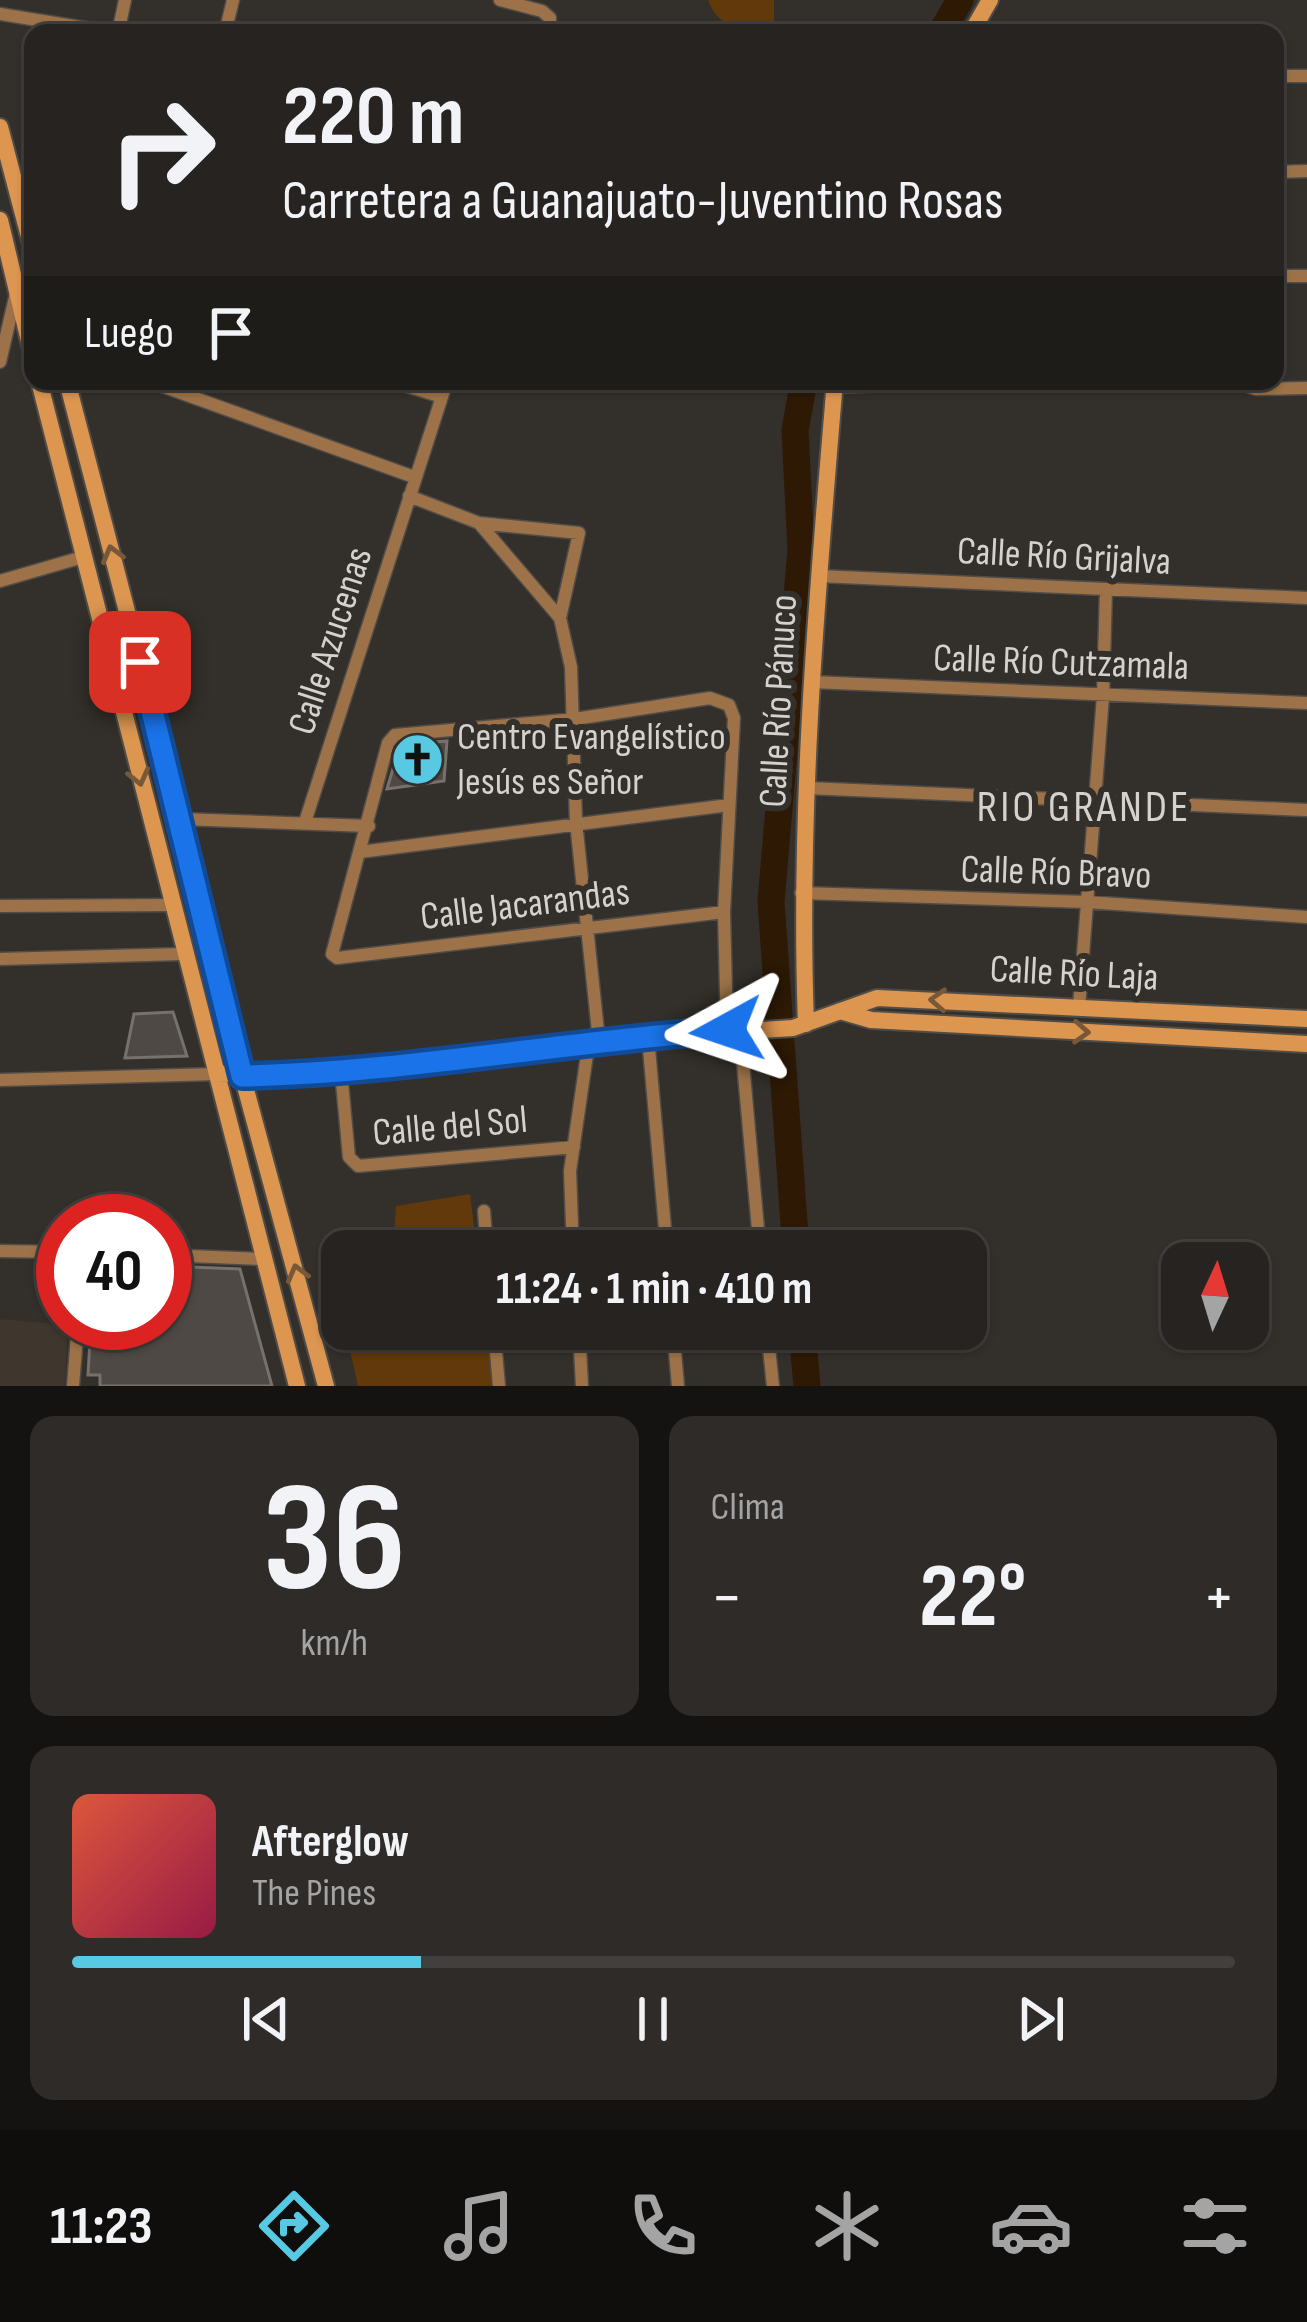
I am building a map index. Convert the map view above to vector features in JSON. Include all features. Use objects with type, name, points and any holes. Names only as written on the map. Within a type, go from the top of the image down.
[{"type":"main road","points":[[0,127],[24,218]]},
{"type":"main road","points":[[0,220],[24,323]]},
{"type":"main road","points":[[41,390],[182,954],[218,1074],[297,1386]]},
{"type":"main road","points":[[69,390],[242,1076],[326,1386]]},
{"type":"main road","name":"Calle Río Pánuco","points":[[800,1026],[801,893],[812,682],[834,390]]},
{"type":"main road","points":[[102,629],[130,622]]},
{"type":"main road","name":"Calle Río Laja","points":[[218,1074],[341,1072],[594,1041],[800,1026],[877,998],[1307,1019]]},
{"type":"main road","name":"Calle Río Laja","points":[[840,1011],[871,1021],[1307,1044]]},
{"type":"main road","points":[[284,1339],[312,1331]]},
{"type":"street","points":[[500,0],[542,11],[549,24]]},
{"type":"street","points":[[0,14],[62,24]]},
{"type":"street","points":[[0,362],[16,292]]},
{"type":"street","points":[[174,390],[415,477]]},
{"type":"street","points":[[420,390],[442,397]]},
{"type":"street","name":"Calle Azucenas","points":[[305,822],[444,390]]},
{"type":"street","points":[[409,496],[479,523],[579,533],[560,617]]},
{"type":"street","points":[[479,523],[560,617],[568,644],[575,719],[576,822],[594,1041],[574,1147],[572,1230]]},
{"type":"street","points":[[0,581],[83,557]]},
{"type":"street","name":"Calle Río Grijalva","points":[[819,577],[1307,598]]},
{"type":"street","points":[[1078,1006],[1103,696],[1106,590]]},
{"type":"street","name":"Calle Río Cutzamala","points":[[812,682],[1307,703]]},
{"type":"street","points":[[730,805],[360,852],[388,742],[395,734],[575,719],[710,698],[729,705],[734,718],[730,805],[724,912],[741,1030],[758,1230]]},
{"type":"street","points":[[807,788],[1307,810]]},
{"type":"street","points":[[181,819],[369,826]]},
{"type":"street","name":"Calle Jacarandas","points":[[360,852],[333,957],[724,912]]},
{"type":"street","name":"Calle Río Bravo","points":[[801,893],[1087,902],[1307,917]]},
{"type":"street","points":[[0,905],[171,904]]},
{"type":"street","points":[[0,959],[182,954]]},
{"type":"street","points":[[648,1036],[665,1230]]},
{"type":"street","name":"Calle del Sol","points":[[341,1072],[349,1157],[358,1166],[574,1147]]},
{"type":"street","points":[[0,1080],[218,1074]]},
{"type":"street","points":[[484,1211],[486,1230]]},
{"type":"street","points":[[0,1251],[36,1252]]},
{"type":"street","points":[[192,1256],[263,1259]]},
{"type":"street","points":[[73,1386],[76,1350]]},
{"type":"street","points":[[496,1350],[499,1386]]},
{"type":"street","points":[[579,1350],[582,1386]]},
{"type":"street","points":[[675,1350],[678,1386]]},
{"type":"street","points":[[769,1350],[772,1386]]},
{"type":"shaded area","points":[[708,0],[774,0],[774,24],[728,24]]},
{"type":"shaded area","points":[[470,1194],[474,1230],[394,1230],[396,1206]]},
{"type":"shaded area","points":[[0,1319],[36,1322],[36,1350],[67,1350],[65,1386],[0,1386]]},
{"type":"shaded area","points":[[350,1350],[490,1350],[493,1386],[358,1386]]},
{"type":"building","name":"Centro Evangelístico Jesús es Señor","points":[[447,741],[444,781],[387,789],[400,745]]},
{"type":"building","points":[[173,1012],[187,1056],[125,1058],[134,1014]]},
{"type":"building","points":[[192,1267],[240,1269],[272,1386],[100,1386],[100,1375],[88,1375],[89,1350],[192,1350]]},
{"type":"waterway","points":[[946,24],[960,0]]},
{"type":"waterway","points":[[794,1230],[771,902],[801,550],[795,430],[802,390]]},
{"type":"waterway","points":[[804,1350],[807,1386]]},
{"type":"place","name":"Centro Evangelístico Jesús es Señor","points":[[418,759]]},
{"type":"district","name":"RIO GRANDE","points":[[1084,807]]},
{"type":"route","points":[[140,662],[242,1076],[341,1072],[589,1041],[727,1030]]}]
